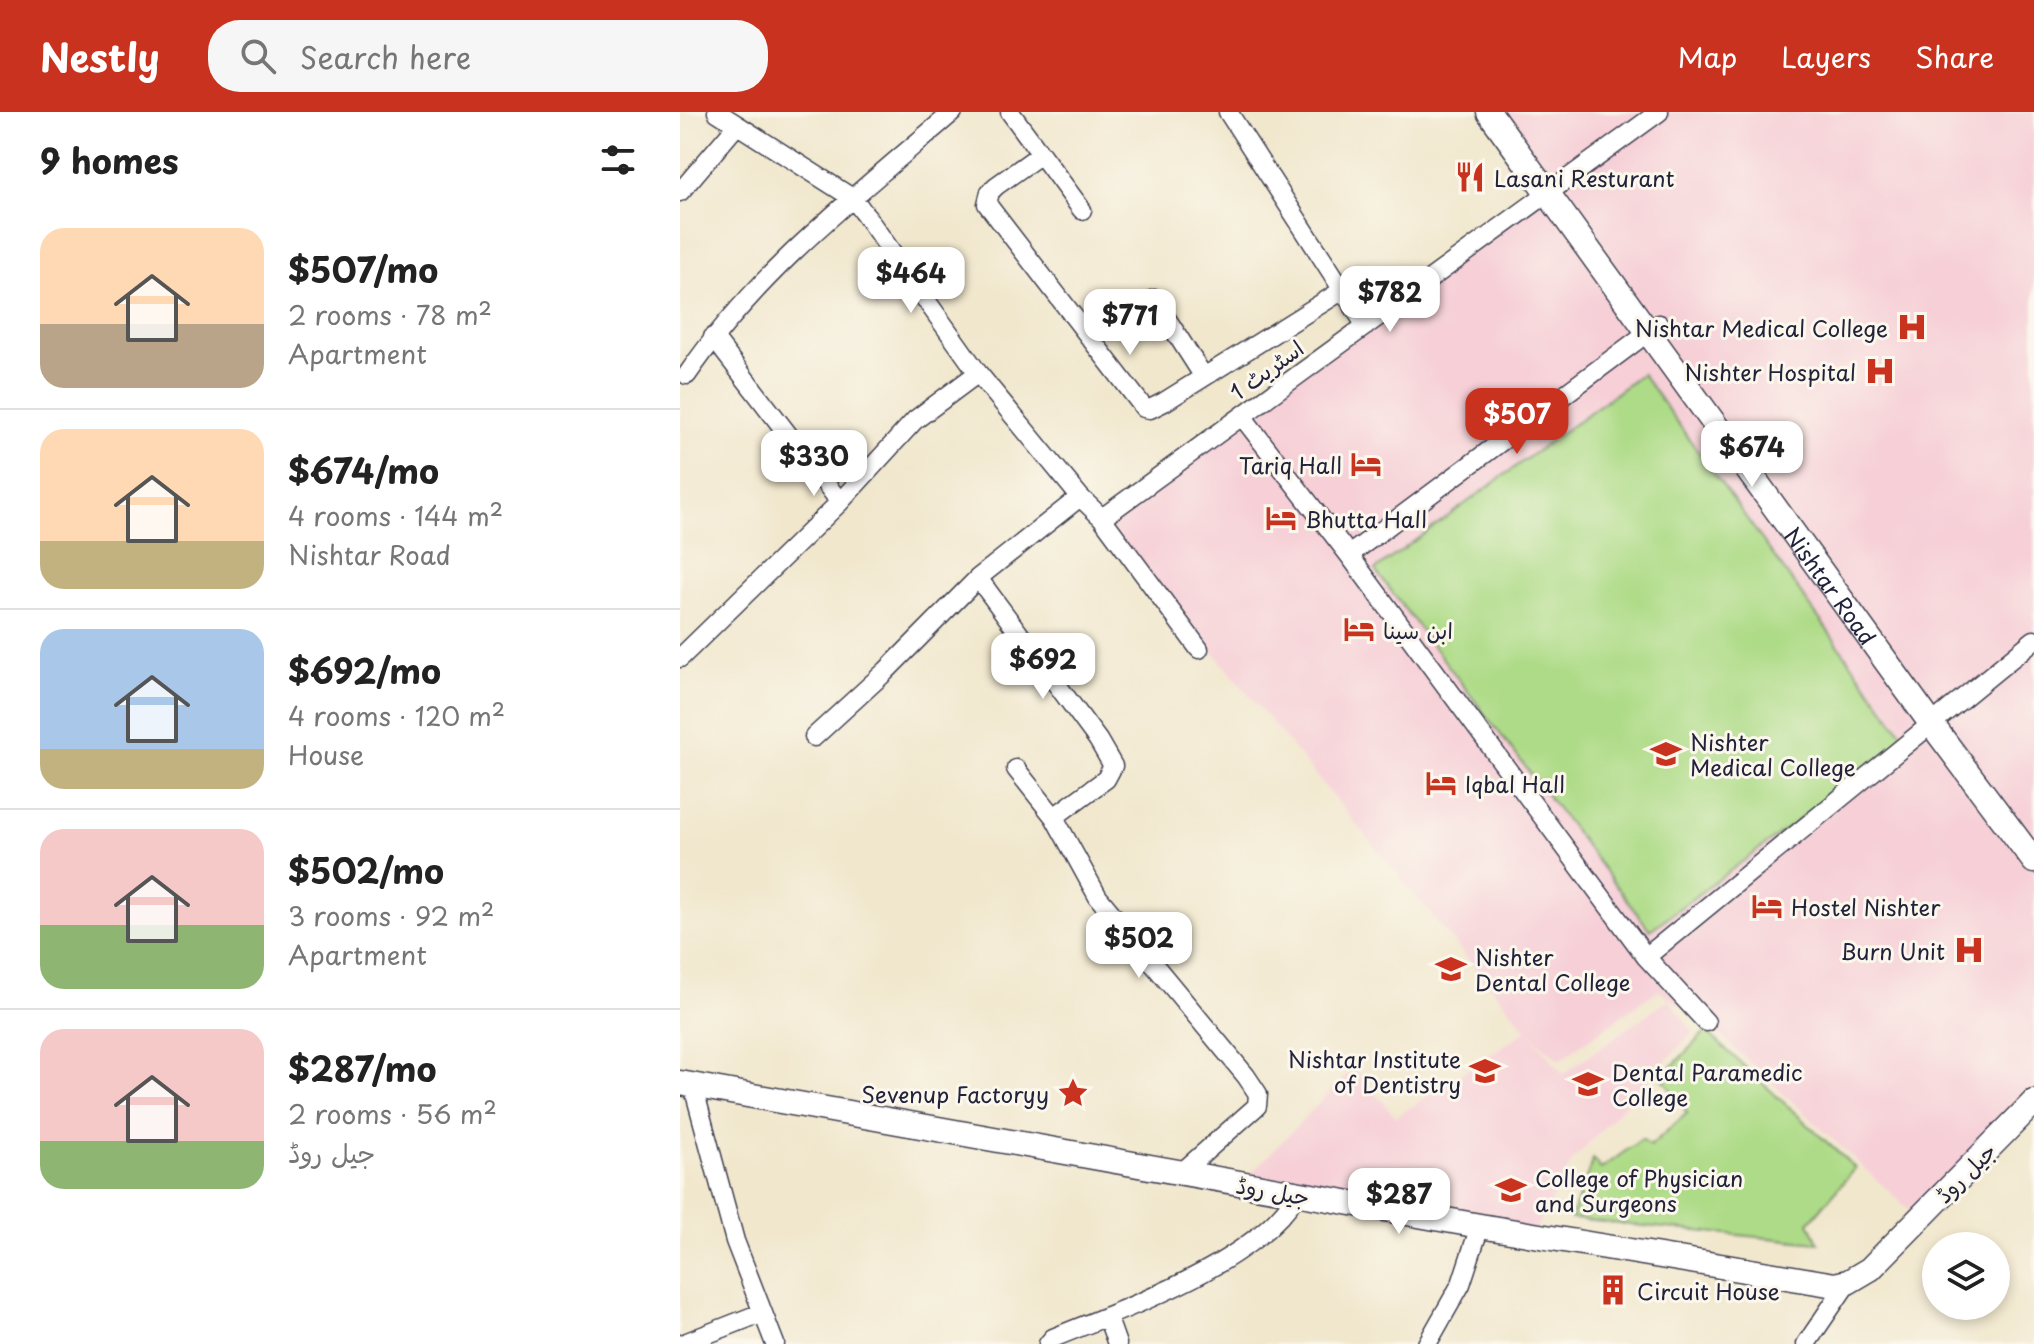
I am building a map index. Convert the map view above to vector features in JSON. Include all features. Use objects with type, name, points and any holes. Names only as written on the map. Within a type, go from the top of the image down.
[{"type":"main road","name":"Nishtar Road","points":[[1489,112],[1553,189]]},
{"type":"main road","name":"Nishtar Road","points":[[1504,112],[1553,189],[1935,718],[2034,861]]},
{"type":"main road","name":"Nishtar Road","points":[[1935,718],[2034,836]]},
{"type":"main road","name":"جیل روڈ","points":[[686,1084],[1821,1284],[1848,1282],[1870,1269],[2034,1102]]},
{"type":"street","points":[[717,112],[854,199],[978,373],[1080,497],[1102,518],[1199,649]]},
{"type":"street","points":[[687,375],[713,337],[774,272],[953,112]]},
{"type":"street","points":[[1010,112],[1082,210]]},
{"type":"street","points":[[1228,112],[1366,326]]},
{"type":"street","name":"اسٹریٹ 1","points":[[1102,518],[1654,114]]},
{"type":"street","points":[[680,192],[737,125]]},
{"type":"street","points":[[1041,154],[990,192],[987,204],[1144,408],[1150,409],[1204,377],[1343,290]]},
{"type":"street","points":[[1154,299],[1204,377]]},
{"type":"street","points":[[1349,555],[1653,328]]},
{"type":"street","points":[[713,337],[840,502]]},
{"type":"street","points":[[680,658],[840,502],[915,420],[978,373]]},
{"type":"street","points":[[1242,416],[1349,555],[1646,957],[1706,1022]]},
{"type":"street","points":[[814,737],[886,671],[978,578],[1080,497]]},
{"type":"street","points":[[978,578],[1098,740],[1113,766],[1106,779],[1054,817]]},
{"type":"street","points":[[1646,957],[1935,718],[2033,643]]},
{"type":"street","points":[[1016,769],[1054,817],[1098,897],[1258,1094],[1257,1106],[1181,1173]]},
{"type":"street","points":[[686,1084],[735,1241],[775,1344]]},
{"type":"street","points":[[1048,1344],[1053,1338],[1201,1272],[1243,1247],[1270,1228],[1285,1213],[1297,1194]]},
{"type":"street","points":[[1427,1344],[1461,1284],[1480,1226]]},
{"type":"street","points":[[1806,1344],[1848,1282]]},
{"type":"street","points":[[682,1344],[761,1313]]},
{"type":"street","points":[[1107,1316],[1117,1344]]},
{"type":"shaded area","name":"Nishter Medical College","points":[[1497,112],[2034,112],[2034,1117],[1919,1219],[1706,1022],[1658,990],[1559,1060],[1532,1036],[1563,1074],[1669,999],[1693,1032],[1573,1160],[1529,1241],[1240,1185],[1353,1068],[1396,1117],[1527,1030],[1102,518],[1547,181]]},
{"type":"green space","points":[[1642,374],[1907,740],[1650,930],[1375,570]]},
{"type":"green space","points":[[1706,1031],[1855,1168],[1809,1223],[1819,1243],[1571,1219],[1593,1159],[1601,1169],[1642,1139],[1650,1146],[1687,1113],[1662,1077]]},
{"type":"place","name":"Lasani Resturant","points":[[1470,177]]},
{"type":"place","name":"Nishtar Medical College","points":[[1912,327]]},
{"type":"place","name":"Nishter Hospital","points":[[1880,371]]},
{"type":"place","name":"Tariq Hall","points":[[1366,464]]},
{"type":"place","name":"Bhutta Hall","points":[[1281,518]]},
{"type":"place","name":"ابن سینا","points":[[1359,629]]},
{"type":"place","name":"Nishter Medical College","points":[[1666,754]]},
{"type":"place","name":"Iqbal Hall","points":[[1441,783]]},
{"type":"place","name":"Hostel Nishter","points":[[1767,906]]},
{"type":"place","name":"Burn Unit","points":[[1969,950]]},
{"type":"place","name":"Nishter Dental College","points":[[1451,969]]},
{"type":"place","name":"Nishtar Institute of Dentistry","points":[[1485,1071]]},
{"type":"place","name":"Dental Paramedic College","points":[[1588,1084]]},
{"type":"place","name":"Sevenup Factoryy","points":[[1073,1093]]},
{"type":"place","name":"College of Physician and Surgeons","points":[[1511,1190]]},
{"type":"place","name":"Circuit House","points":[[1613,1290]]}]
